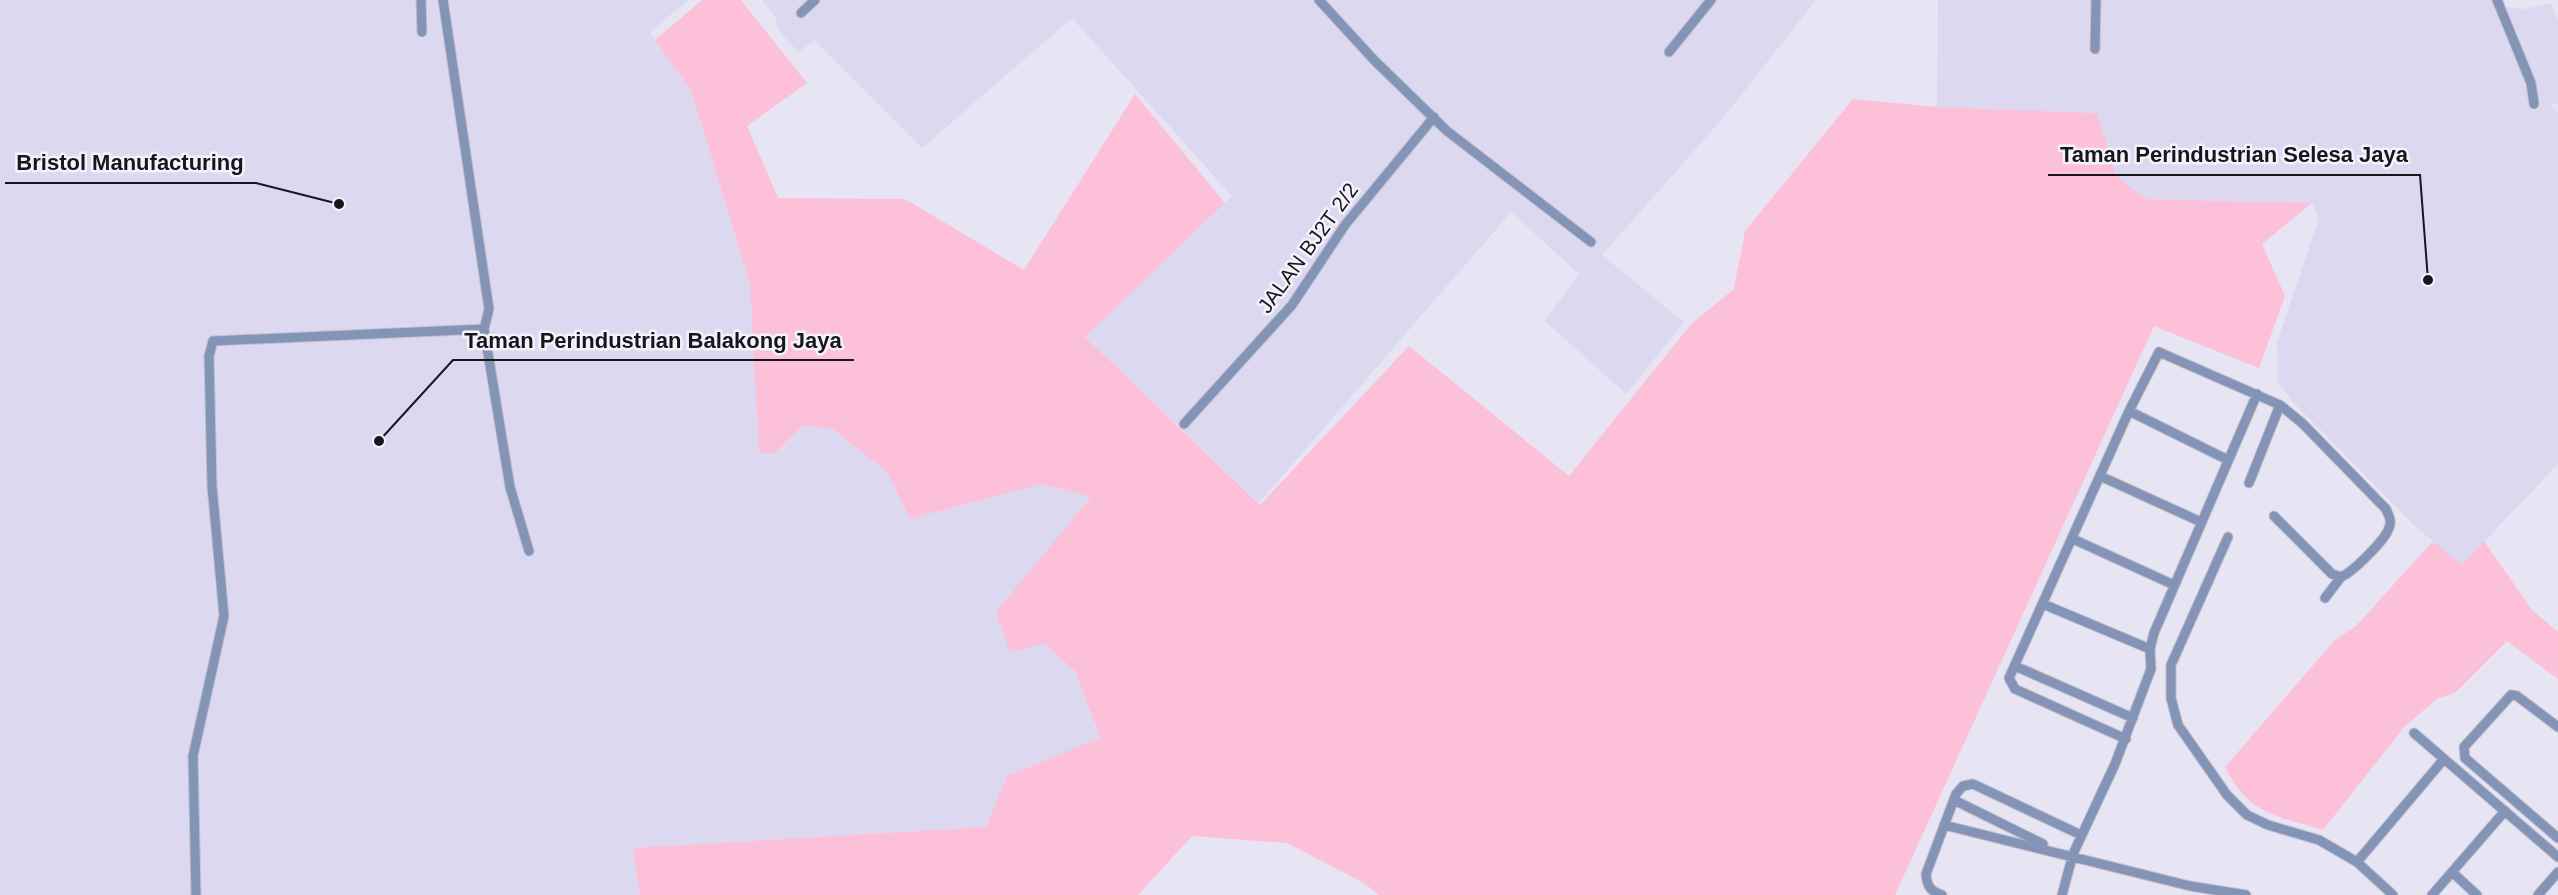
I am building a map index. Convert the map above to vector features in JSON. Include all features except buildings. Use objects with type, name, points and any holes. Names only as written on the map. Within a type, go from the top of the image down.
[{"type":"street","points":[[421,0],[422,32]]},
{"type":"street","points":[[443,0],[489,309],[484,329],[510,487],[528,551]]},
{"type":"street","points":[[801,13],[815,0]]},
{"type":"street","points":[[1319,0],[1374,60],[1434,117],[1475,153],[1591,242]]},
{"type":"street","points":[[1669,52],[1711,0]]},
{"type":"street","points":[[2095,49],[2096,0]]},
{"type":"street","points":[[2497,0],[2531,83],[2534,104]]},
{"type":"street","name":"JALAN BJ2T 2/2","points":[[1184,424],[1292,305],[1345,225],[1434,117]]},
{"type":"street","points":[[196,895],[193,756],[224,616],[212,486],[209,356],[213,341],[484,329]]},
{"type":"street","points":[[2126,739],[2016,689],[2010,678],[2100,476],[2159,352],[2280,405],[2309,430],[2386,509],[2391,519],[2389,529],[2350,573],[2341,577],[2325,598]]},
{"type":"street","points":[[2062,895],[2073,854],[2126,739],[2151,669],[2150,649],[2174,585],[2257,394]]},
{"type":"street","points":[[2249,483],[2280,405]]},
{"type":"street","points":[[2130,411],[2228,460]]},
{"type":"street","points":[[2100,476],[2201,522]]},
{"type":"street","points":[[2274,516],[2332,574],[2341,577]]},
{"type":"street","points":[[2228,537],[2171,665],[2171,698],[2178,725],[2227,795],[2247,815],[2268,825],[2319,840],[2357,862],[2393,895]]},
{"type":"street","points":[[2073,539],[2174,585]]},
{"type":"street","points":[[2043,604],[2150,649]]},
{"type":"street","points":[[2015,666],[2133,718]]},
{"type":"street","points":[[2558,727],[2517,696],[2511,696],[2464,747],[2463,752],[2465,758],[2558,838]]},
{"type":"street","points":[[2414,733],[2558,858]]},
{"type":"street","points":[[2357,862],[2444,759]]},
{"type":"street","points":[[1941,895],[1932,891],[1927,883],[1926,874],[1954,800],[1963,786],[1973,784],[2081,835]]},
{"type":"street","points":[[1954,800],[2060,851]]},
{"type":"street","points":[[2432,895],[2505,811]]},
{"type":"street","points":[[1944,825],[2073,854],[2189,890],[2243,895]]},
{"type":"street","points":[[2451,872],[2477,895]]},
{"type":"street","points":[[2538,895],[2558,872]]},
{"type":"shaded area","points":[[0,0],[688,0],[650,32],[691,90],[750,284],[759,452],[777,453],[803,425],[833,429],[887,472],[910,519],[1041,484],[1092,497],[1044,643],[1075,671],[1100,739],[1007,776],[986,827],[634,848],[640,895],[0,895]]},
{"type":"shaded area","points":[[702,0],[741,0],[807,83],[747,126],[778,198],[905,199],[1024,270],[1135,94],[1225,203],[1085,337],[1260,505],[1409,346],[1569,476],[1692,323],[1734,289],[1745,231],[1853,99],[1937,107],[2097,113],[2116,175],[2145,199],[2312,203],[2262,244],[2285,296],[2259,368],[2154,326],[1895,895],[1379,895],[1364,883],[1287,843],[1192,836],[1138,895],[640,895],[633,848],[986,827],[1007,776],[1100,738],[1075,671],[1044,643],[1010,653],[996,612],[1091,497],[1041,484],[910,519],[887,472],[833,429],[803,425],[776,453],[759,453],[750,284],[691,90],[655,40]]},
{"type":"shaded area","points":[[762,0],[1816,0],[1724,117],[1602,255],[1684,322],[1626,394],[1545,321],[1579,274],[1511,212],[1259,503],[1082,334],[1232,196],[1072,18],[922,148],[814,40],[799,53],[778,30],[775,17]]},
{"type":"shaded area","points":[[1938,0],[2504,0],[2506,7],[2524,9],[2551,3],[2558,19],[2558,103],[2550,105],[2558,113],[2558,464],[2462,565],[2417,528],[2291,400],[2278,381],[2277,343],[2319,218],[2312,203],[2145,199],[2116,175],[2097,113],[1937,107]]},
{"type":"shaded area","points":[[2433,541],[2462,565],[2484,541],[2532,610],[2558,632],[2558,679],[2507,641],[2456,692],[2437,699],[2405,726],[2323,830],[2277,816],[2254,804],[2234,783],[2225,767],[2335,640],[2356,626]]},
{"type":"place","name":"Bristol Manufacturing","points":[[339,204]]},
{"type":"place","name":"Taman Perindustrian Selesa Jaya","points":[[2428,280]]},
{"type":"place","name":"Taman Perindustrian Balakong Jaya","points":[[379,441]]}]
